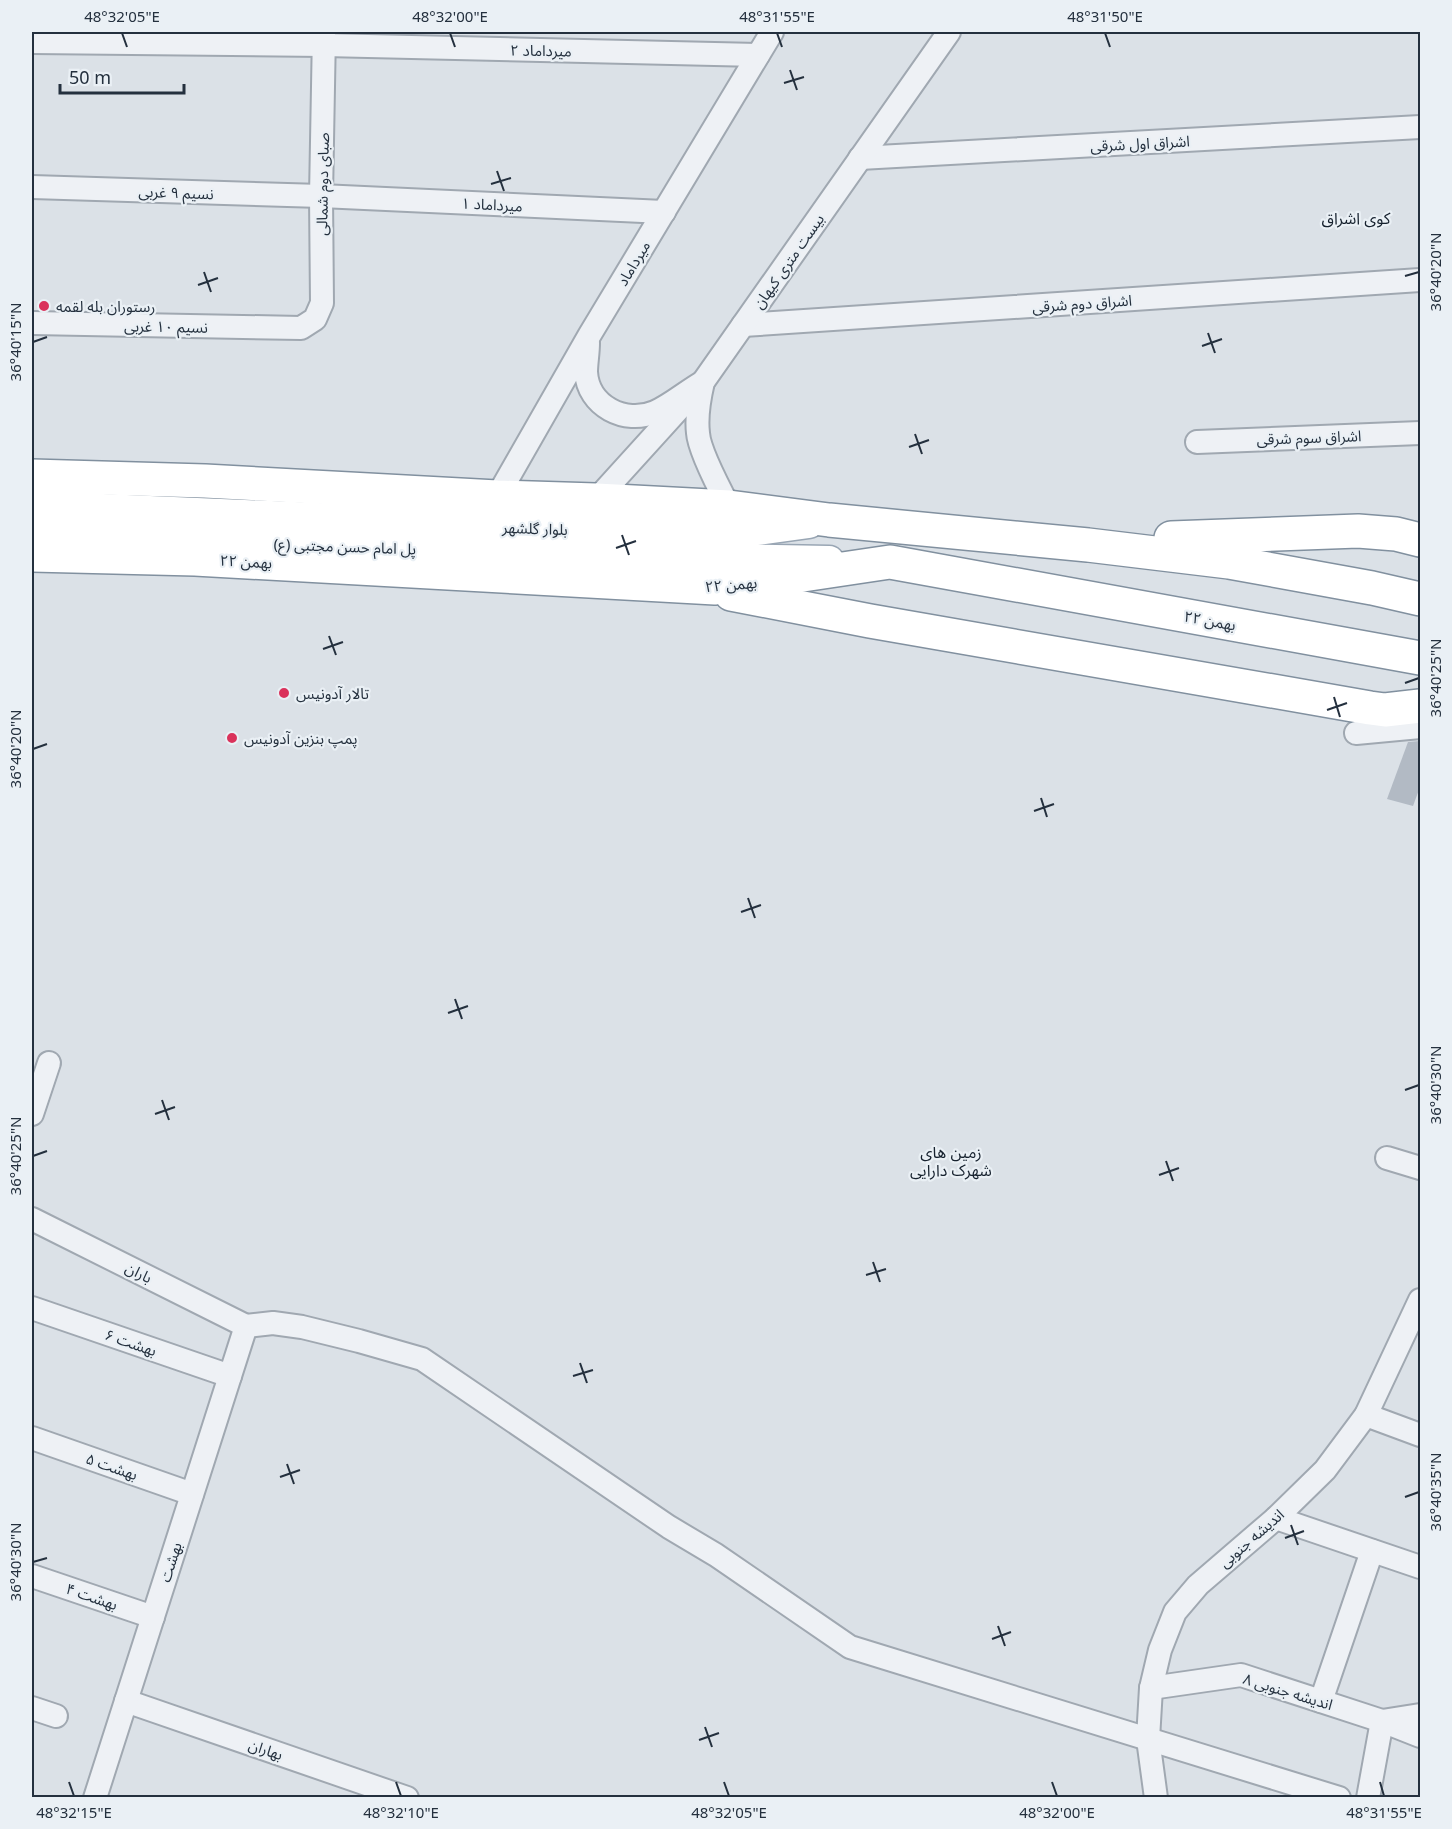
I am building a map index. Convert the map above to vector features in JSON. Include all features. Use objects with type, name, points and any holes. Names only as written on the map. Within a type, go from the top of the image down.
[{"type":"highway","points":[[32,476],[205,481],[496,497],[596,500],[724,521],[830,520],[1088,545],[1229,562],[1420,599]]},
{"type":"highway","points":[[1049,542],[1358,531],[1396,534],[1420,540]]},
{"type":"highway","name":"۲۲ بهمن","points":[[32,555],[195,559],[715,588],[890,562],[1420,658]]},
{"type":"highway","points":[[695,587],[870,621],[1370,708],[1384,710],[1420,706]]},
{"type":"main road","name":"بلوار گلشهر","points":[[32,506],[239,516],[724,521]]},
{"type":"main road","name":"پل امام حسن مجتبی (ع)","points":[[32,534],[658,558],[890,562]]},
{"type":"street","name":"میرداماد","points":[[496,497],[589,336],[772,32]]},
{"type":"street","name":"بیست متری کیهان","points":[[724,521],[698,435],[698,406],[703,382],[950,32]]},
{"type":"street","name":"میرداماد ۲","points":[[32,42],[324,38],[758,55]]},
{"type":"street","name":"صبای دوم شمالی","points":[[301,328],[315,319],[322,303],[321,196],[324,38]]},
{"type":"street","name":"اشراق اول شرقی","points":[[860,158],[1420,127]]},
{"type":"street","name":"نسیم ۹ غربی","points":[[32,187],[321,196]]},
{"type":"street","name":"میرداماد ۱","points":[[321,196],[663,212]]},
{"type":"street","name":"اشراق دوم شرقی","points":[[743,325],[1420,280]]},
{"type":"street","name":"نسیم ۱۰ غربی","points":[[32,323],[301,328]]},
{"type":"street","points":[[589,336],[586,373],[593,395],[608,410],[633,416],[654,412],[703,382]]},
{"type":"street","points":[[596,500],[703,382]]},
{"type":"street","name":"اشراق سوم شرقی","points":[[1197,442],[1420,433]]},
{"type":"street","points":[[1356,733],[1420,727]]},
{"type":"street","points":[[33,1105],[49,1063]]},
{"type":"street","points":[[1387,1158],[1420,1168]]},
{"type":"street","name":"باران","points":[[32,1219],[246,1326]]},
{"type":"street","name":"اندیشه جنوبی","points":[[1156,1797],[1148,1739],[1152,1688],[1160,1650],[1174,1612],[1198,1585],[1276,1518],[1325,1470],[1366,1416],[1420,1302]]},
{"type":"street","name":"بهشت ۶","points":[[32,1308],[230,1376]]},
{"type":"street","points":[[246,1326],[273,1323],[302,1327],[422,1359],[850,1647],[1339,1797]]},
{"type":"street","name":"بهشت","points":[[94,1797],[246,1326]]},
{"type":"street","points":[[1366,1416],[1420,1435]]},
{"type":"street","name":"بهشت ۵","points":[[32,1438],[192,1494]]},
{"type":"street","points":[[1276,1518],[1420,1568]]},
{"type":"street","points":[[1321,1701],[1372,1551]]},
{"type":"street","name":"بهشت ۴","points":[[32,1576],[153,1617]]},
{"type":"street","name":"اندیشه جنوبی ۸","points":[[1152,1688],[1241,1675],[1382,1721],[1420,1736]]},
{"type":"street","name":"بهاران","points":[[126,1701],[407,1797]]},
{"type":"street","points":[[32,1708],[56,1716]]},
{"type":"street","points":[[1368,1797],[1382,1721],[1420,1715]]},
{"type":"building","points":[[1420,741],[1420,787],[1413,806],[1387,799],[1408,742]]},
{"type":"place","name":"رستوران بله لقمه","points":[[44,306]]},
{"type":"place","name":"تالار آدونیس","points":[[284,693]]},
{"type":"place","name":"پمپ بنزین آدونیس","points":[[232,738]]},
{"type":"district","name":"کوی اشراق","points":[[1356,218]]},
{"type":"district","name":"زمین های شهرک دارایی","points":[[951,1161]]}]
